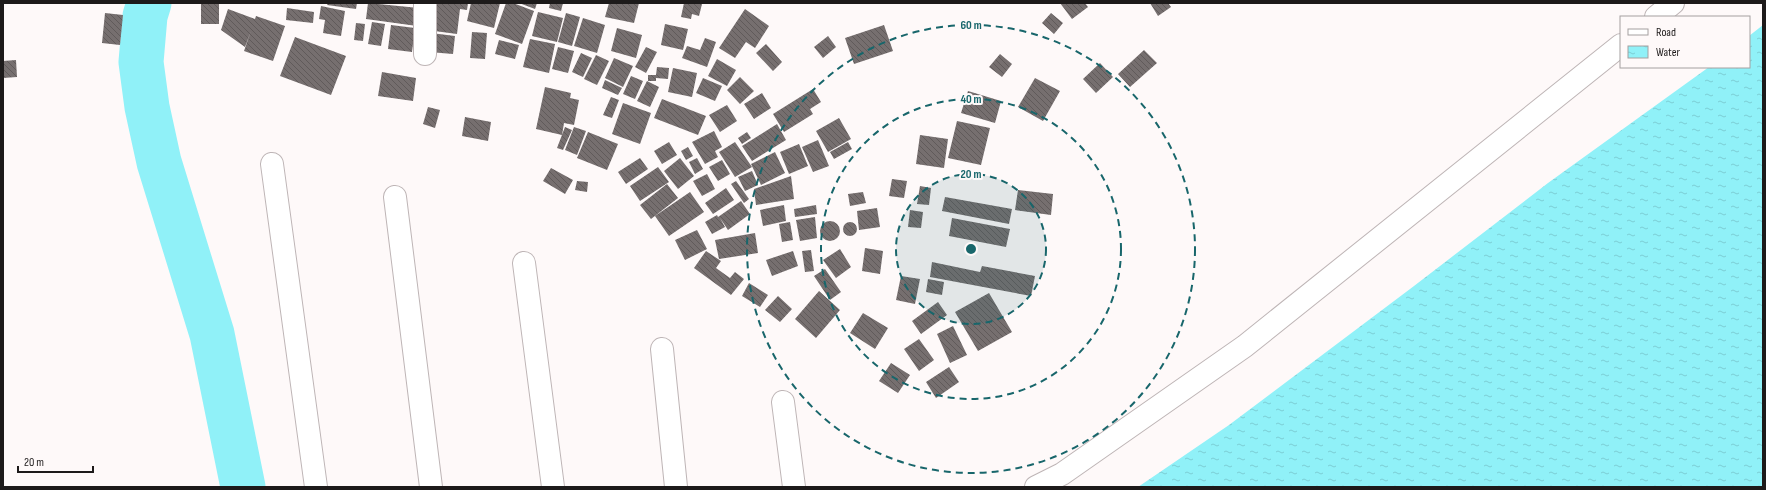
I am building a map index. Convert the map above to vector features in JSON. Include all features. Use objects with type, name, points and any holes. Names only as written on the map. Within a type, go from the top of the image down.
[{"type":"street","points":[[425,3],[425,54]]},
{"type":"street","points":[[1657,16],[1673,3]]},
{"type":"street","points":[[1036,487],[1062,474],[1245,346],[1620,47]]},
{"type":"street","points":[[272,164],[316,487]]},
{"type":"street","points":[[395,197],[431,487]]},
{"type":"street","points":[[524,263],[553,487]]},
{"type":"street","points":[[662,349],[676,487]]},
{"type":"street","points":[[783,402],[794,487]]},
{"type":"water","points":[[1763,25],[1763,487],[1138,487],[1229,425],[1548,183],[1708,68],[1750,68],[1750,35]]},
{"type":"building","points":[[201,3],[219,3],[219,24],[201,24]]},
{"type":"building","points":[[328,3],[357,3],[356,9],[327,5]]},
{"type":"building","points":[[368,3],[419,8],[417,26],[366,19]]},
{"type":"building","points":[[433,3],[468,3],[467,10],[460,9],[457,34],[427,30]]},
{"type":"building","points":[[471,3],[500,3],[494,28],[467,21]]},
{"type":"building","points":[[506,3],[513,3],[534,11],[522,44],[495,34]]},
{"type":"building","points":[[519,3],[537,3],[535,9]]},
{"type":"building","points":[[550,3],[563,3],[561,11],[549,8]]},
{"type":"building","points":[[609,3],[639,3],[634,23],[605,17]]},
{"type":"building","points":[[684,3],[702,4],[699,16],[692,14],[691,19],[681,17]]},
{"type":"building","points":[[1060,3],[1085,3],[1088,7],[1072,19]]},
{"type":"building","points":[[1150,3],[1168,3],[1171,7],[1158,16]]},
{"type":"building","points":[[321,6],[345,11],[341,36],[323,33],[325,20],[319,19]]},
{"type":"building","points":[[287,8],[314,12],[313,23],[286,20]]},
{"type":"building","points":[[228,9],[255,19],[256,16],[285,26],[273,61],[244,51],[251,31],[245,47],[221,30]]},
{"type":"building","points":[[745,9],[769,26],[755,48],[746,42],[735,58],[719,48]]},
{"type":"building","points":[[538,12],[563,18],[557,42],[532,36]]},
{"type":"building","points":[[105,13],[123,15],[120,45],[102,43]]},
{"type":"building","points":[[566,13],[580,17],[572,46],[558,42]]},
{"type":"building","points":[[1051,13],[1063,23],[1054,34],[1042,23]]},
{"type":"building","points":[[583,18],[605,25],[597,53],[574,46]]},
{"type":"building","points":[[372,22],[385,24],[381,46],[368,44]]},
{"type":"building","points":[[356,23],[365,24],[363,41],[354,40]]},
{"type":"building","points":[[665,24],[688,29],[683,50],[661,45]]},
{"type":"building","points":[[391,25],[415,28],[412,52],[388,49]]},
{"type":"building","points":[[884,25],[893,51],[854,64],[845,38]]},
{"type":"building","points":[[617,28],[642,35],[636,58],[611,51]]},
{"type":"building","points":[[472,32],[487,33],[485,59],[470,58]]},
{"type":"building","points":[[431,33],[455,36],[453,54],[429,52]]},
{"type":"building","points":[[828,36],[836,47],[823,58],[814,47]]},
{"type":"building","points":[[295,37],[346,56],[331,95],[280,76]]},
{"type":"building","points":[[705,38],[716,42],[707,67],[682,58],[687,46],[700,50]]},
{"type":"building","points":[[530,39],[555,44],[549,73],[523,67]]},
{"type":"building","points":[[499,40],[519,45],[515,59],[495,54]]},
{"type":"building","points":[[766,44],[782,62],[773,71],[756,53]]},
{"type":"building","points":[[558,47],[574,51],[568,73],[552,69]]},
{"type":"building","points":[[646,47],[657,52],[646,73],[635,67]]},
{"type":"building","points":[[1144,50],[1157,63],[1130,87],[1118,74]]},
{"type":"building","points":[[581,53],[592,58],[583,77],[572,72]]},
{"type":"building","points":[[1000,54],[1012,64],[1002,77],[989,67]]},
{"type":"building","points":[[596,55],[609,61],[597,85],[584,79]]},
{"type":"building","points":[[614,58],[633,66],[623,87],[605,78]]},
{"type":"building","points":[[717,59],[736,70],[727,86],[708,76]]},
{"type":"building","points":[[16,60],[17,77],[3,78],[3,61]]},
{"type":"building","points":[[1100,63],[1113,77],[1096,93],[1083,79]]},
{"type":"building","points":[[657,67],[669,68],[668,79],[656,78],[656,81],[648,81],[648,75],[656,75]]},
{"type":"building","points":[[673,68],[697,73],[692,97],[668,92]]},
{"type":"building","points":[[382,72],[416,78],[413,101],[378,96]]},
{"type":"building","points":[[631,76],[643,81],[635,99],[623,94]]},
{"type":"building","points":[[740,77],[754,91],[740,104],[727,90]]},
{"type":"building","points":[[703,78],[722,86],[715,101],[696,93]]},
{"type":"building","points":[[1035,78],[1060,91],[1043,121],[1018,107]]},
{"type":"building","points":[[605,80],[622,88],[618,95],[602,88]]},
{"type":"building","points":[[647,81],[659,87],[650,107],[637,101]]},
{"type":"building","points":[[545,87],[571,93],[570,98],[579,100],[574,125],[564,123],[562,135],[536,129]]},
{"type":"building","points":[[813,89],[821,102],[810,109],[813,114],[784,132],[773,114]]},
{"type":"building","points":[[968,91],[1001,101],[995,123],[961,113]]},
{"type":"building","points":[[762,93],[771,108],[754,119],[744,104]]},
{"type":"building","points":[[611,97],[619,100],[612,118],[603,115]]},
{"type":"building","points":[[662,99],[706,116],[698,135],[654,118]]},
{"type":"building","points":[[623,103],[651,113],[640,144],[612,134]]},
{"type":"building","points":[[727,105],[737,121],[720,132],[709,115]]},
{"type":"building","points":[[428,107],[440,110],[435,128],[423,124]]},
{"type":"building","points":[[465,117],[491,122],[488,141],[462,136]]},
{"type":"building","points":[[839,118],[851,139],[828,152],[816,131]]},
{"type":"building","points":[[957,121],[990,128],[981,165],[948,158]]},
{"type":"building","points":[[777,124],[786,140],[752,161],[742,146]]},
{"type":"building","points":[[565,127],[572,130],[563,150],[557,148]]},
{"type":"building","points":[[574,127],[586,131],[577,155],[565,150]]},
{"type":"building","points":[[714,131],[722,147],[715,151],[718,157],[705,164],[692,142]]},
{"type":"building","points":[[588,132],[618,144],[607,170],[577,158]]},
{"type":"building","points":[[747,132],[751,138],[742,144],[738,138]]},
{"type":"building","points":[[920,135],[948,139],[944,168],[916,164]]},
{"type":"building","points":[[818,140],[829,166],[813,172],[802,147]]},
{"type":"building","points":[[669,142],[677,155],[662,164],[654,151]]},
{"type":"building","points":[[735,142],[752,167],[735,177],[719,152]]},
{"type":"building","points":[[848,142],[852,149],[834,159],[830,152]]},
{"type":"building","points":[[799,144],[808,166],[789,174],[780,152]]},
{"type":"building","points":[[688,147],[693,156],[686,160],[681,151]]},
{"type":"building","points":[[775,152],[785,173],[761,185],[751,164]]},
{"type":"building","points":[[640,158],[648,169],[626,184],[618,172]]},
{"type":"building","points":[[680,158],[694,176],[678,189],[664,171]]},
{"type":"building","points":[[697,158],[703,169],[695,174],[689,162]]},
{"type":"building","points":[[722,160],[730,174],[718,181],[709,167]]},
{"type":"building","points":[[658,167],[669,182],[640,201],[630,186]]},
{"type":"building","points":[[551,168],[573,180],[565,194],[543,181]]},
{"type":"building","points":[[752,171],[758,185],[745,191],[738,177]]},
{"type":"building","points":[[707,174],[715,189],[702,196],[693,181]]},
{"type":"building","points":[[791,176],[794,199],[756,205],[754,189]]},
{"type":"building","points":[[892,179],[907,181],[904,198],[889,196]]},
{"type":"building","points":[[577,181],[588,182],[587,192],[575,190]]},
{"type":"building","points":[[736,181],[749,199],[744,203],[731,184]]},
{"type":"building","points":[[667,184],[678,198],[651,219],[640,205]]},
{"type":"building","points":[[920,186],[931,188],[929,205],[917,204]]},
{"type":"building","points":[[726,188],[734,200],[713,214],[705,203]]},
{"type":"building","points":[[1018,190],[1053,194],[1051,215],[1015,210]]},
{"type":"building","points":[[690,192],[704,212],[669,236],[655,216]]},
{"type":"building","points":[[863,192],[866,203],[850,206],[848,194]]},
{"type":"building","points":[[945,197],[1012,209],[1009,224],[942,211]]},
{"type":"building","points":[[741,201],[750,214],[728,230],[720,218],[725,227],[712,234],[705,222],[717,215],[718,217]]},
{"type":"building","points":[[784,205],[786,221],[763,226],[760,210]]},
{"type":"building","points":[[816,205],[817,214],[795,217],[794,209]]},
{"type":"building","points":[[877,208],[880,227],[859,230],[857,211]]},
{"type":"building","points":[[910,210],[923,212],[921,228],[908,227]]},
{"type":"building","points":[[815,217],[817,238],[800,241],[796,220]]},
{"type":"building","points":[[952,218],[1010,229],[1006,247],[949,236]]},
{"type":"building","points":[[830,221],[837,224],[840,231],[837,238],[830,241],[823,238],[820,231],[823,224]]},
{"type":"building","points":[[790,222],[793,240],[782,242],[779,224]]},
{"type":"building","points":[[850,222],[855,224],[857,229],[855,234],[850,236],[845,234],[843,229],[845,224]]},
{"type":"building","points":[[697,230],[707,249],[685,260],[675,240]]},
{"type":"building","points":[[755,233],[758,253],[719,259],[715,240]]},
{"type":"building","points":[[865,248],[883,251],[880,274],[862,271]]},
{"type":"building","points":[[840,249],[851,267],[836,278],[823,260]]},
{"type":"building","points":[[811,250],[814,271],[805,272],[802,251]]},
{"type":"building","points":[[706,251],[721,261],[716,268],[730,278],[735,272],[744,279],[731,295],[694,268]]},
{"type":"building","points":[[793,251],[798,266],[772,276],[766,260]]},
{"type":"building","points":[[932,262],[980,272],[982,266],[1035,276],[1031,296],[930,277]]},
{"type":"building","points":[[825,269],[841,292],[830,300],[814,276]]},
{"type":"building","points":[[901,276],[920,279],[915,304],[896,300]]},
{"type":"building","points":[[928,279],[944,282],[942,295],[926,292]]},
{"type":"building","points":[[749,283],[768,295],[760,307],[742,296]]},
{"type":"building","points":[[819,291],[840,310],[816,338],[795,319]]},
{"type":"building","points":[[989,293],[1012,332],[978,351],[955,312]]},
{"type":"building","points":[[778,296],[792,309],[780,322],[765,310]]},
{"type":"building","points":[[938,302],[947,315],[921,334],[912,321]]},
{"type":"building","points":[[863,313],[888,328],[875,349],[850,333]]},
{"type":"building","points":[[953,326],[967,355],[950,363],[937,334]]},
{"type":"building","points":[[919,339],[934,360],[919,371],[904,349]]},
{"type":"building","points":[[891,363],[910,375],[898,393],[879,381]]},
{"type":"building","points":[[949,367],[959,382],[936,398],[926,382]]},
{"type":"waterway","points":[[149,3],[145,16],[141,62],[147,107],[159,162],[212,334],[243,487]]}]
